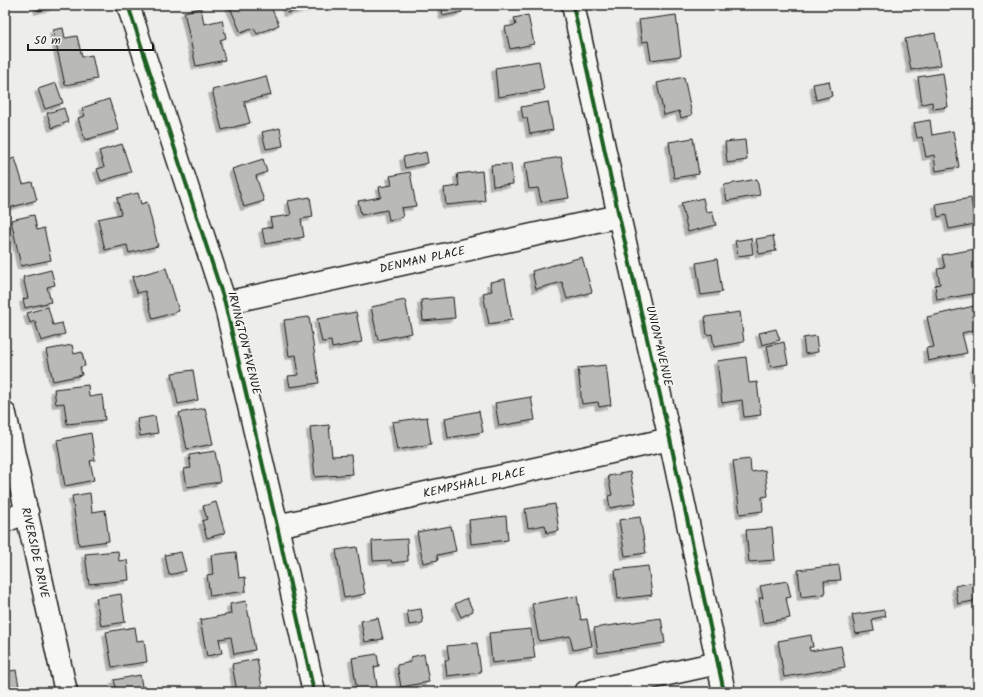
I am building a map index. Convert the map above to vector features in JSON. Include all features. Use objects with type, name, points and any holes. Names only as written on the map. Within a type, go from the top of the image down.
[{"type":"street","name":"IRVINGTON AVENUE","points":[[128,5],[225,303],[314,692]]},
{"type":"street","name":"UNION AVENUE","points":[[573,5],[670,439],[724,692]]},
{"type":"street","name":"DENMAN PLACE","points":[[225,303],[619,216]]},
{"type":"street","name":"RIVERSIDE DRIVE","points":[[5,414],[66,692]]},
{"type":"street","name":"KEMPSHALL PLACE","points":[[277,526],[670,439]]},
{"type":"street","points":[[5,521],[27,512]]},
{"type":"street","points":[[586,692],[718,663]]},
{"type":"building","points":[[37,5],[60,5],[38,11]]},
{"type":"building","points":[[229,5],[270,5],[279,25],[257,34],[254,28],[241,33]]},
{"type":"building","points":[[285,5],[315,5],[315,7],[287,13]]},
{"type":"building","points":[[441,5],[461,5],[462,12],[443,16]]},
{"type":"building","points":[[201,8],[204,24],[222,20],[226,38],[220,40],[225,60],[196,66],[184,12]]},
{"type":"building","points":[[528,15],[534,44],[510,49],[505,27],[516,25],[514,18]]},
{"type":"building","points":[[676,15],[681,56],[651,60],[648,41],[642,42],[639,20]]},
{"type":"building","points":[[63,28],[65,38],[77,36],[82,57],[92,55],[97,79],[65,85],[53,30]]},
{"type":"building","points":[[935,33],[941,65],[911,70],[905,39]]},
{"type":"building","points":[[539,61],[544,90],[498,97],[495,68]]},
{"type":"building","points":[[943,73],[948,107],[933,109],[932,102],[922,104],[918,77]]},
{"type":"building","points":[[266,76],[271,95],[244,101],[250,123],[222,130],[212,90]]},
{"type":"building","points":[[684,77],[692,115],[681,118],[679,111],[664,115],[657,83]]},
{"type":"building","points":[[829,81],[832,96],[816,100],[813,84]]},
{"type":"building","points":[[56,83],[63,103],[45,109],[38,89]]},
{"type":"building","points":[[109,99],[119,130],[85,140],[78,118],[85,116],[82,108]]},
{"type":"building","points":[[548,102],[553,130],[530,134],[527,118],[523,118],[521,107]]},
{"type":"building","points":[[64,108],[68,122],[52,128],[47,113]]},
{"type":"building","points":[[930,120],[932,135],[953,131],[959,167],[936,171],[934,155],[926,157],[922,137],[917,138],[914,123]]},
{"type":"building","points":[[280,128],[283,146],[266,149],[262,132]]},
{"type":"building","points":[[693,138],[699,174],[674,178],[669,142]]},
{"type":"building","points":[[745,140],[747,160],[727,163],[725,142]]},
{"type":"building","points":[[122,144],[131,172],[101,181],[97,169],[104,167],[99,151]]},
{"type":"building","points":[[426,152],[428,163],[405,168],[403,157]]},
{"type":"building","points":[[561,157],[569,198],[541,202],[538,188],[529,189],[525,163]]},
{"type":"building","points":[[15,158],[23,184],[32,182],[37,200],[5,209],[5,161]]},
{"type":"building","points":[[263,159],[267,172],[256,176],[264,201],[244,207],[232,169]]},
{"type":"building","points":[[511,164],[513,184],[493,186],[491,165]]},
{"type":"building","points":[[482,171],[485,201],[446,205],[444,188],[459,186],[457,174]]},
{"type":"building","points":[[410,172],[416,206],[401,208],[403,217],[389,220],[387,210],[361,215],[358,201],[381,197],[379,187],[392,185],[390,176]]},
{"type":"building","points":[[757,179],[760,195],[727,201],[724,185]]},
{"type":"building","points":[[138,193],[141,204],[147,202],[158,246],[129,253],[127,245],[105,250],[98,219],[121,214],[117,198]]},
{"type":"building","points":[[310,197],[313,217],[301,219],[304,237],[265,244],[262,229],[272,227],[270,218],[291,215],[288,201]]},
{"type":"building","points":[[703,198],[706,212],[712,211],[716,225],[688,232],[681,203]]},
{"type":"building","points":[[971,198],[975,224],[949,229],[946,215],[938,217],[936,204]]},
{"type":"building","points":[[34,215],[37,230],[44,228],[51,260],[21,266],[11,220]]},
{"type":"building","points":[[773,236],[776,251],[759,254],[756,239]]},
{"type":"building","points":[[751,238],[753,254],[738,256],[735,241]]},
{"type":"building","points":[[975,249],[978,260],[978,293],[937,300],[935,285],[940,284],[937,269],[945,268],[942,255]]},
{"type":"building","points":[[582,257],[592,292],[567,299],[562,282],[536,289],[532,271]]},
{"type":"building","points":[[717,259],[722,292],[701,295],[696,263]]},
{"type":"building","points":[[166,268],[179,311],[153,319],[145,291],[137,293],[132,277]]},
{"type":"building","points":[[51,270],[55,285],[47,287],[51,302],[25,308],[23,299],[28,298],[23,277]]},
{"type":"building","points":[[505,279],[512,320],[489,324],[483,293],[492,291],[490,282]]},
{"type":"building","points":[[453,297],[455,318],[423,321],[421,300]]},
{"type":"building","points":[[405,300],[412,333],[378,340],[371,307]]},
{"type":"building","points":[[978,305],[978,329],[962,333],[967,353],[928,361],[926,348],[934,347],[927,317]]},
{"type":"building","points":[[48,307],[53,325],[62,323],[65,334],[41,341],[35,321],[30,323],[27,313]]},
{"type":"building","points":[[356,312],[362,342],[332,348],[331,341],[322,342],[317,319]]},
{"type":"building","points":[[740,312],[744,342],[714,347],[712,334],[707,335],[705,317]]},
{"type":"building","points":[[309,317],[319,383],[290,387],[288,376],[299,375],[296,355],[289,356],[284,320]]},
{"type":"building","points":[[776,329],[780,340],[762,345],[759,333]]},
{"type":"building","points":[[816,336],[818,352],[805,354],[803,338]]},
{"type":"building","points":[[784,342],[788,364],[771,367],[767,346]]},
{"type":"building","points":[[72,345],[74,354],[82,352],[85,366],[80,367],[82,375],[53,381],[46,350]]},
{"type":"building","points":[[746,357],[749,383],[757,382],[761,415],[744,417],[742,400],[722,403],[717,361]]},
{"type":"building","points":[[606,365],[611,405],[599,407],[598,402],[582,404],[578,368]]},
{"type":"building","points":[[978,367],[978,398],[973,368]]},
{"type":"building","points":[[193,370],[198,400],[178,404],[172,373]]},
{"type":"building","points":[[88,385],[89,397],[102,395],[105,420],[67,424],[64,403],[56,404],[54,389]]},
{"type":"building","points":[[531,397],[535,420],[499,426],[495,403]]},
{"type":"building","points":[[205,408],[213,444],[187,449],[179,413]]},
{"type":"building","points":[[479,411],[483,432],[448,438],[445,418]]},
{"type":"building","points":[[155,416],[158,433],[140,436],[137,419]]},
{"type":"building","points":[[427,417],[431,444],[397,450],[392,422]]},
{"type":"building","points":[[329,425],[332,456],[351,455],[353,474],[315,477],[310,427]]},
{"type":"building","points":[[91,433],[95,460],[90,461],[94,480],[65,486],[57,440]]},
{"type":"building","points":[[215,451],[220,482],[187,487],[184,469],[191,468],[189,455]]},
{"type":"building","points":[[750,459],[751,472],[765,470],[768,496],[762,497],[763,511],[740,514],[733,461]]},
{"type":"building","points":[[630,472],[636,503],[610,508],[608,496],[612,495],[608,476]]},
{"type":"building","points":[[90,493],[92,512],[105,510],[109,541],[79,545],[72,496]]},
{"type":"building","points":[[216,502],[225,533],[207,538],[202,521],[207,519],[203,506]]},
{"type":"building","points":[[555,504],[559,531],[547,533],[545,525],[528,528],[525,509]]},
{"type":"building","points":[[506,516],[508,540],[471,544],[469,520]]},
{"type":"building","points":[[640,517],[646,553],[625,556],[619,520]]},
{"type":"building","points":[[451,526],[456,551],[437,555],[438,560],[423,563],[417,532]]},
{"type":"building","points":[[772,528],[775,560],[749,562],[746,530]]},
{"type":"building","points":[[407,539],[408,561],[392,563],[391,560],[373,561],[372,541]]},
{"type":"building","points":[[357,547],[365,594],[344,598],[336,550]]},
{"type":"building","points":[[118,551],[119,561],[127,560],[129,580],[89,584],[85,554]]},
{"type":"building","points":[[181,552],[186,571],[169,575],[165,555]]},
{"type":"building","points":[[236,552],[239,578],[245,577],[246,591],[210,596],[207,575],[213,574],[211,555]]},
{"type":"building","points":[[839,565],[841,580],[824,581],[825,594],[801,597],[798,570]]},
{"type":"building","points":[[648,566],[652,595],[618,599],[615,570]]},
{"type":"building","points":[[787,581],[791,597],[786,598],[790,618],[763,623],[759,598],[763,598],[760,586]]},
{"type":"building","points":[[978,581],[978,600],[958,604],[955,586]]},
{"type":"building","points":[[121,594],[125,622],[101,626],[96,598]]},
{"type":"building","points":[[577,596],[581,620],[587,619],[592,646],[573,650],[570,636],[539,641],[532,604]]},
{"type":"building","points":[[467,598],[473,611],[461,617],[455,604]]},
{"type":"building","points":[[246,601],[255,650],[234,654],[231,637],[219,639],[222,653],[207,656],[200,620],[231,614],[230,604]]},
{"type":"building","points":[[421,609],[423,623],[409,625],[407,611]]},
{"type":"building","points":[[884,610],[886,616],[872,619],[874,631],[856,634],[852,615]]},
{"type":"building","points":[[378,618],[383,639],[365,642],[361,621]]},
{"type":"building","points":[[661,618],[665,643],[598,653],[594,628]]},
{"type":"building","points":[[5,627],[11,659],[5,660]]},
{"type":"building","points":[[135,627],[137,641],[144,640],[147,662],[112,667],[106,632]]},
{"type":"building","points":[[531,629],[535,658],[492,663],[489,633]]},
{"type":"building","points":[[811,635],[813,647],[809,647],[810,651],[841,646],[845,667],[784,677],[778,641]]},
{"type":"building","points":[[477,643],[481,672],[447,676],[445,660],[449,660],[447,646]]},
{"type":"building","points":[[377,654],[379,666],[374,667],[378,692],[357,692],[352,658]]},
{"type":"building","points":[[424,654],[429,682],[401,687],[397,665],[411,662],[411,657]]},
{"type":"building","points":[[257,659],[263,692],[237,692],[232,664]]},
{"type":"building","points":[[16,670],[20,692],[5,692],[5,672]]},
{"type":"building","points":[[140,675],[143,692],[117,692],[114,680]]},
{"type":"cycle path","points":[[128,5],[225,303],[314,692]]},
{"type":"cycle path","points":[[573,5],[670,439],[724,692]]}]
